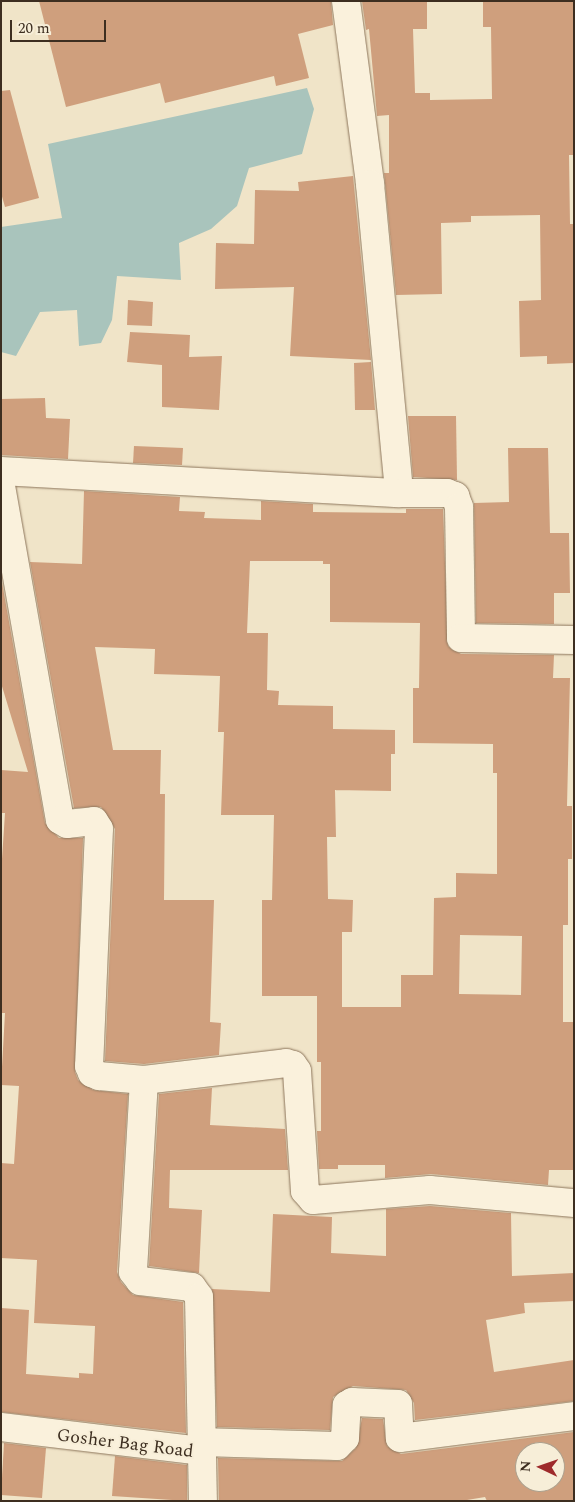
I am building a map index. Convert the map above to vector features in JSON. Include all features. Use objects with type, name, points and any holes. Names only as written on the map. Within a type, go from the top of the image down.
[{"type":"street","points":[[346,1],[370,184],[399,493]]},
{"type":"street","points":[[1,471],[399,493],[447,493],[455,496],[459,507],[461,638],[574,640]]},
{"type":"street","points":[[1,486],[60,820],[67,824],[94,821],[99,829],[89,1066],[98,1076],[144,1080],[286,1063],[293,1065],[297,1071],[305,1191],[313,1200],[430,1190],[574,1203]]},
{"type":"street","points":[[144,1080],[133,1272],[140,1281],[192,1287],[199,1297],[201,1447],[337,1446],[344,1438],[347,1405],[352,1402],[398,1404],[400,1438],[574,1416]]},
{"type":"street","name":"Gosher Bag Road","points":[[1,1427],[201,1447],[203,1501]]},
{"type":"water","points":[[307,88],[314,109],[302,154],[249,168],[237,206],[211,229],[179,243],[181,280],[117,276],[112,320],[101,343],[79,346],[77,310],[40,312],[16,356],[1,352],[1,227],[62,218],[48,144]]},
{"type":"building","points":[[39,1],[331,1],[333,25],[298,34],[309,78],[276,86],[274,76],[165,103],[160,83],[66,107]]},
{"type":"building","points":[[362,1],[427,1],[427,29],[413,29],[415,93],[430,93],[430,100],[492,99],[491,27],[483,27],[483,1],[574,1],[574,155],[569,155],[570,224],[574,224],[574,363],[547,364],[547,356],[520,357],[519,301],[541,300],[540,215],[471,216],[471,222],[441,223],[442,294],[396,295],[384,173],[389,173],[389,115],[377,116],[369,29],[366,30]]},
{"type":"building","points":[[10,90],[39,198],[5,207],[1,193],[1,91]]},
{"type":"building","points":[[353,176],[371,360],[290,356],[294,287],[215,289],[216,243],[254,244],[255,190],[299,191],[298,182]]},
{"type":"building","points":[[128,300],[153,302],[152,326],[127,325]]},
{"type":"building","points":[[130,332],[190,335],[189,357],[222,356],[219,410],[162,407],[162,365],[127,362]]},
{"type":"building","points":[[371,362],[375,410],[355,410],[354,363]]},
{"type":"building","points":[[45,398],[46,418],[70,419],[68,459],[1,455],[1,399]]},
{"type":"building","points":[[408,416],[456,416],[457,480],[413,477]]},
{"type":"building","points":[[134,446],[183,448],[182,465],[133,463]]},
{"type":"building","points":[[508,448],[548,448],[550,533],[569,533],[570,593],[554,593],[554,624],[476,623],[474,503],[509,502]]},
{"type":"building","points":[[84,491],[180,497],[179,511],[205,512],[204,518],[261,520],[261,501],[313,504],[313,512],[406,513],[406,509],[443,509],[448,646],[461,654],[554,655],[553,678],[570,678],[567,806],[572,806],[572,859],[568,859],[568,925],[563,925],[563,1022],[574,1022],[574,1170],[549,1170],[548,1185],[431,1174],[385,1178],[385,1165],[338,1165],[338,1169],[319,1169],[317,1131],[321,1131],[321,1062],[317,1062],[317,996],[262,996],[262,900],[272,900],[274,815],[221,815],[224,732],[218,732],[220,676],[154,674],[155,649],[95,647],[113,750],[161,750],[160,794],[165,794],[164,900],[214,900],[210,1022],[221,1023],[219,1055],[144,1064],[105,1061],[115,829],[101,807],[74,808],[30,562],[82,564]],"holes":[[[250,561],[323,561],[323,564],[330,564],[330,622],[420,623],[419,688],[413,688],[413,743],[493,744],[493,773],[497,773],[497,874],[456,873],[456,897],[434,898],[433,975],[401,975],[401,1007],[342,1007],[342,932],[352,932],[353,900],[328,899],[327,837],[336,837],[335,790],[391,791],[391,754],[395,754],[395,730],[333,729],[333,706],[278,705],[279,691],[267,690],[268,633],[247,633]],[[460,935],[522,936],[521,995],[459,994]]]},
{"type":"building","points":[[1,577],[45,823],[59,838],[83,838],[75,1072],[78,1080],[93,1090],[128,1094],[117,1272],[121,1282],[133,1295],[183,1302],[186,1433],[1,1412],[1,1308],[29,1310],[26,1374],[79,1378],[79,1373],[93,1374],[95,1326],[34,1323],[37,1260],[1,1258],[1,1163],[14,1164],[19,1086],[1,1085],[5,1013],[1,1013],[1,874],[5,813],[1,813],[1,770],[28,772],[1,683]]},
{"type":"building","points":[[212,1088],[210,1125],[285,1129],[288,1170],[170,1170],[169,1208],[202,1210],[199,1273],[149,1266],[159,1094]]},
{"type":"building","points":[[430,1206],[511,1213],[512,1276],[574,1273],[574,1301],[524,1303],[525,1313],[486,1320],[494,1372],[574,1360],[574,1401],[415,1420],[414,1403],[406,1390],[353,1386],[333,1397],[330,1430],[217,1427],[212,1289],[270,1292],[273,1214],[332,1217],[331,1253],[386,1256],[386,1209]]},
{"type":"building","points":[[362,1418],[383,1419],[387,1446],[401,1454],[574,1432],[574,1501],[487,1501],[485,1497],[461,1501],[219,1501],[218,1458],[342,1461],[356,1448]]},
{"type":"building","points":[[4,1443],[46,1448],[42,1498],[1,1495]]},
{"type":"building","points":[[115,1456],[187,1465],[187,1501],[112,1496]]}]
